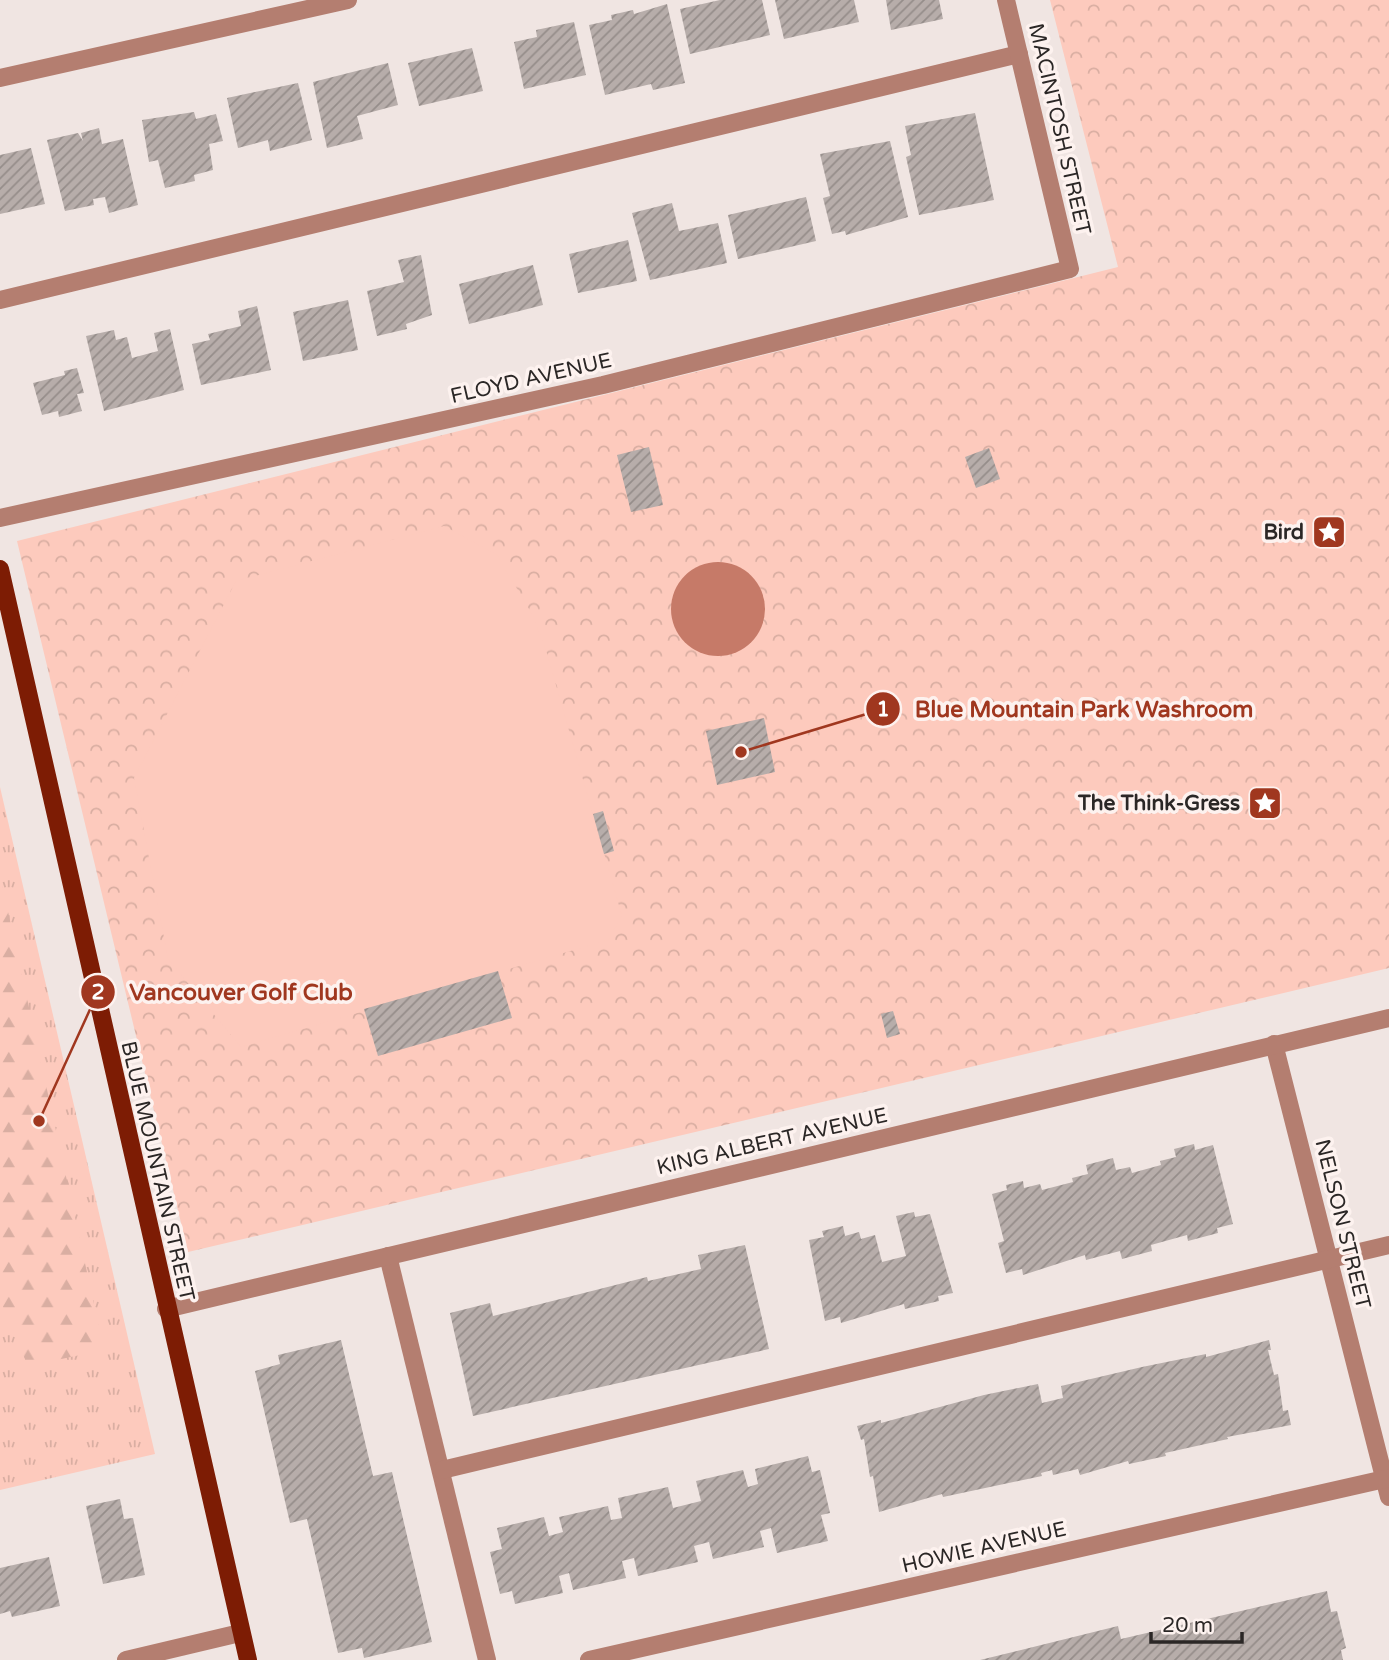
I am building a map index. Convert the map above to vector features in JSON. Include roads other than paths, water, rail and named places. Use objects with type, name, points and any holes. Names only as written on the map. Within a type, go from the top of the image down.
[{"type":"main road","name":"BLUE MOUNTAIN STREET","points":[[0,569],[166,1309],[248,1660]]},
{"type":"street","points":[[0,78],[327,2],[348,0]]},
{"type":"street","name":"MACINTOSH STREET","points":[[1006,0],[1070,269]]},
{"type":"street","points":[[0,300],[1019,54]]},
{"type":"street","name":"FLOYD AVENUE","points":[[0,517],[604,385],[1070,269]]},
{"type":"street","name":"KING ALBERT AVENUE","points":[[166,1309],[1389,1018]]},
{"type":"street","name":"NELSON STREET","points":[[1274,1044],[1387,1485]]},
{"type":"street","points":[[442,1470],[1389,1245]]},
{"type":"street","points":[[388,1256],[487,1660]]},
{"type":"street","name":"HOWIE AVENUE","points":[[589,1660],[1387,1485]]},
{"type":"street","points":[[126,1660],[240,1633]]},
{"type":"place","name":"Bird","points":[[1329,532]]},
{"type":"place","name":"Blue Mountain Park Washroom","points":[[741,752]]},
{"type":"place","name":"The Think-Gress","points":[[1265,803]]},
{"type":"place","name":"Vancouver Golf Club","points":[[39,1121]]}]
